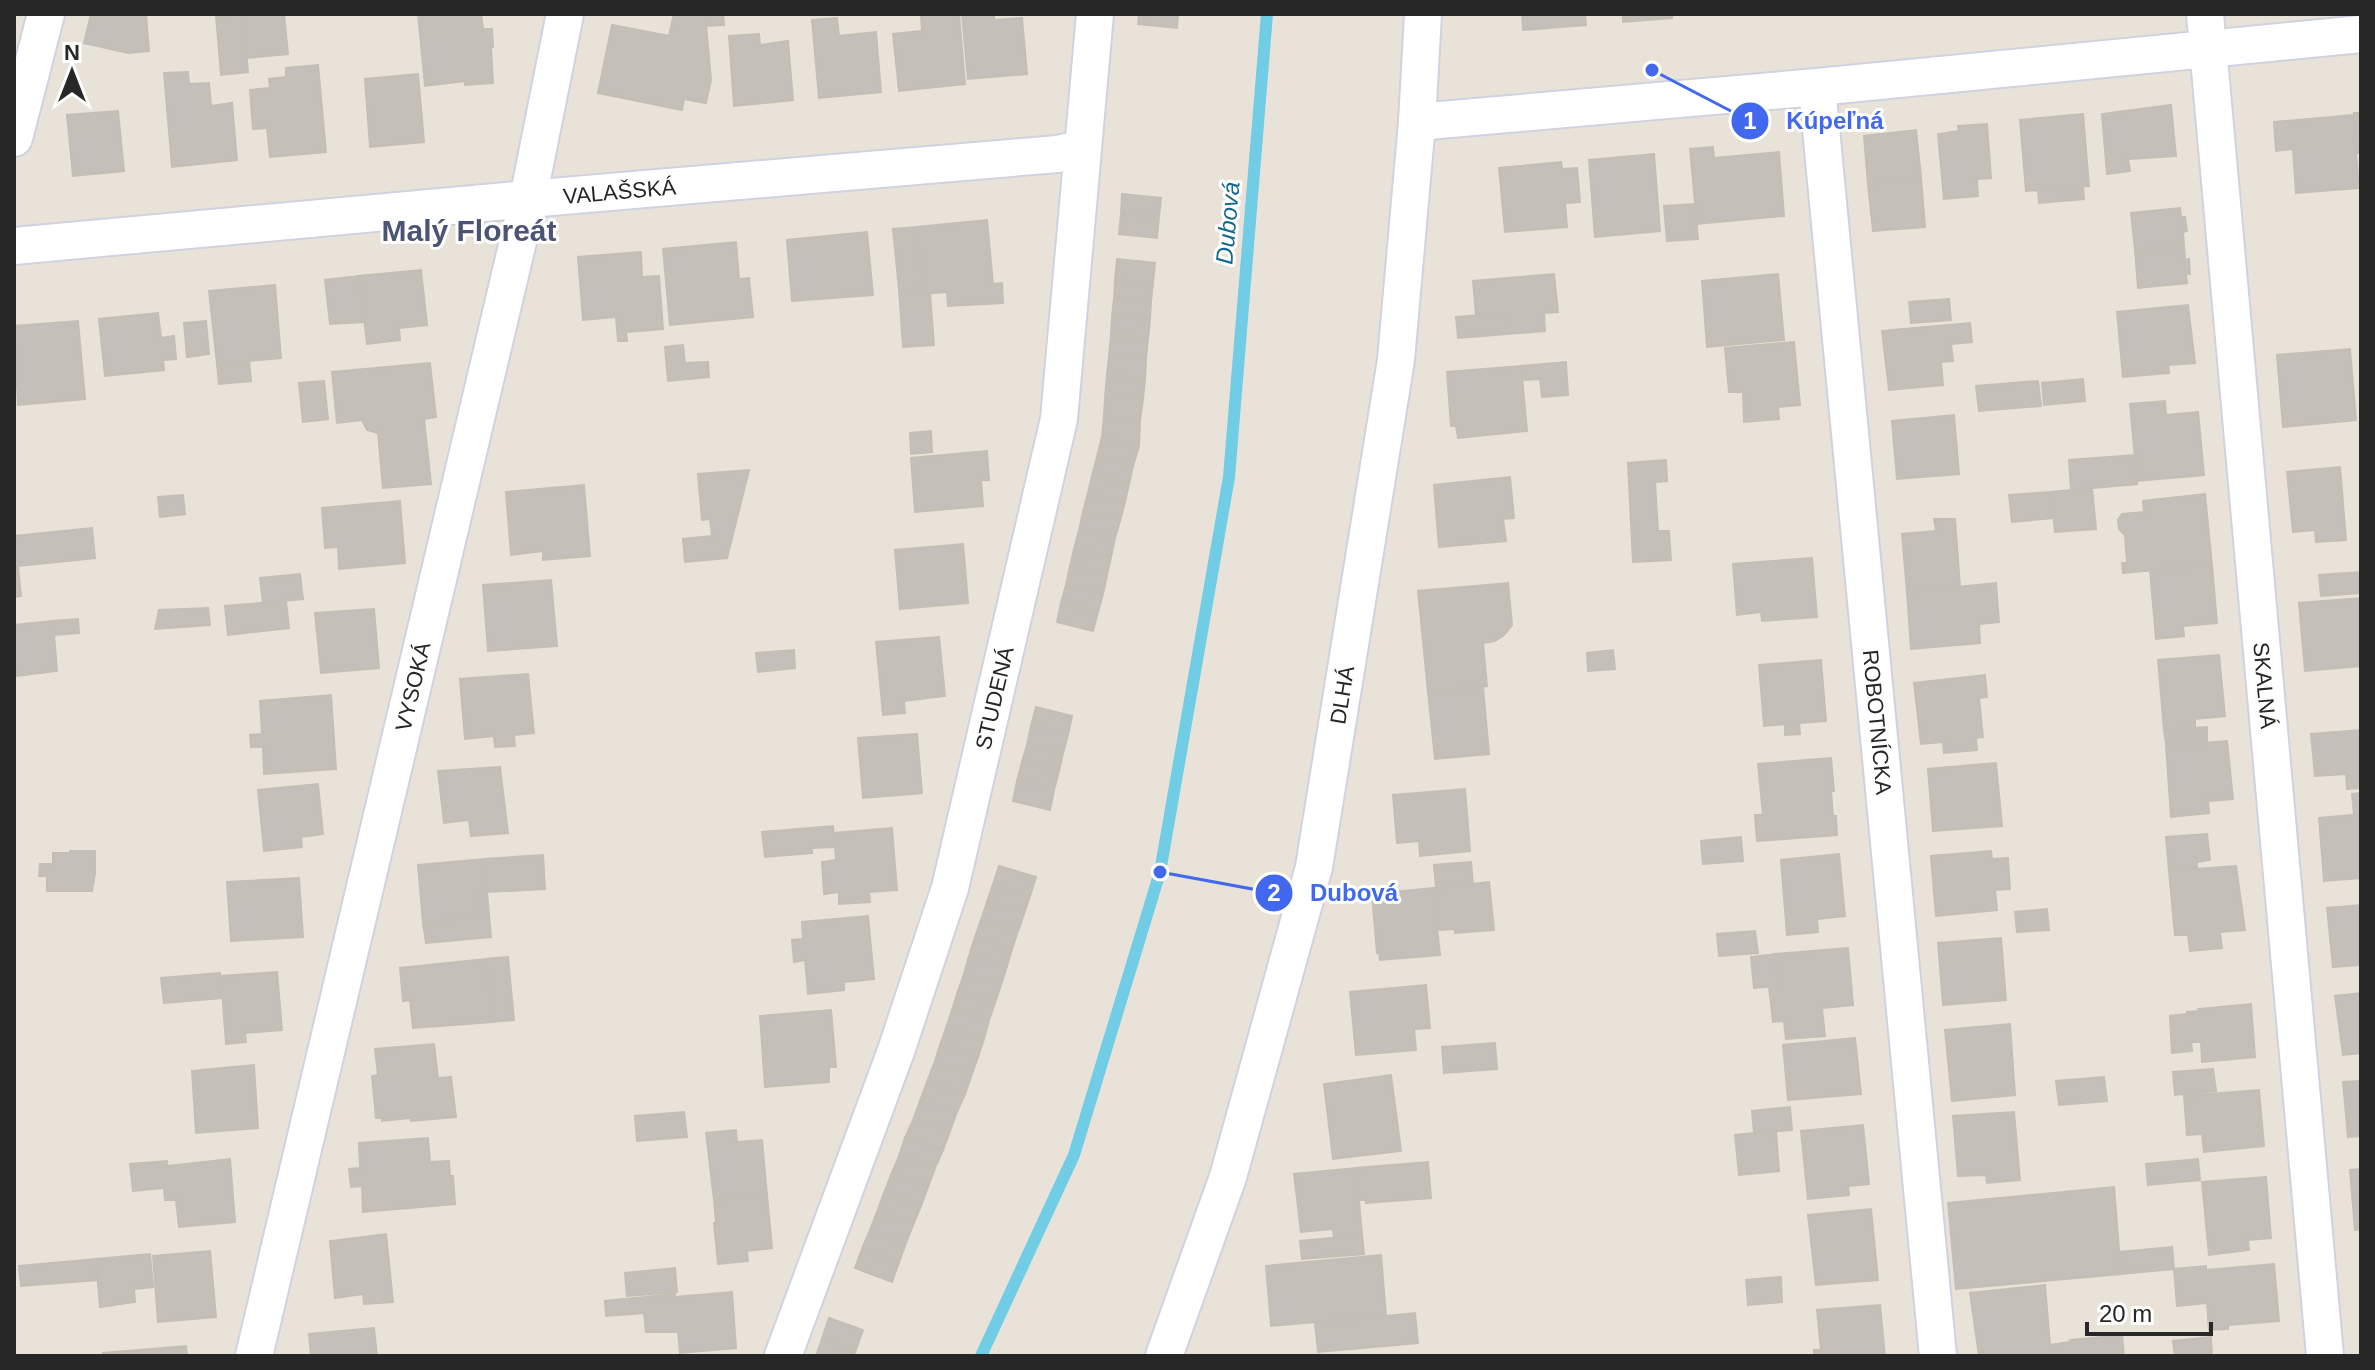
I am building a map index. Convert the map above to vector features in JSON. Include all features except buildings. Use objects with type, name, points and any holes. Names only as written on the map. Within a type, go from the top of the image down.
[{"type":"street","points":[[14,138],[46,14]]},
{"type":"street","name":"VYSOKÁ","points":[[254,1356],[528,199],[565,14]]},
{"type":"street","name":"STUDENÁ","points":[[783,1356],[896,1051],[950,888],[1059,419],[1095,14]]},
{"type":"street","name":"DLHÁ","points":[[1164,1356],[1228,1177],[1314,867],[1396,360],[1417,122],[1423,14]]},
{"type":"street","points":[[1417,122],[1817,87],[2206,31],[2361,34]]},
{"type":"street","name":"SKALNÁ","points":[[2206,31],[2325,1356]]},
{"type":"street","name":"ROBOTNÍCKA","points":[[1817,87],[1938,1356]]},
{"type":"street","name":"VALAŠSKÁ","points":[[14,246],[1057,154],[1082,149]]},
{"type":"waterway","name":"Dubová","points":[[981,1356],[1074,1155],[1160,872],[1229,477],[1267,14]]},
{"type":"place","name":"Kúpeľná","points":[[1652,70]]},
{"type":"place","name":"Dubová","points":[[1160,872]]},
{"type":"district","name":"Malý Floreát","points":[[469,231]]}]
